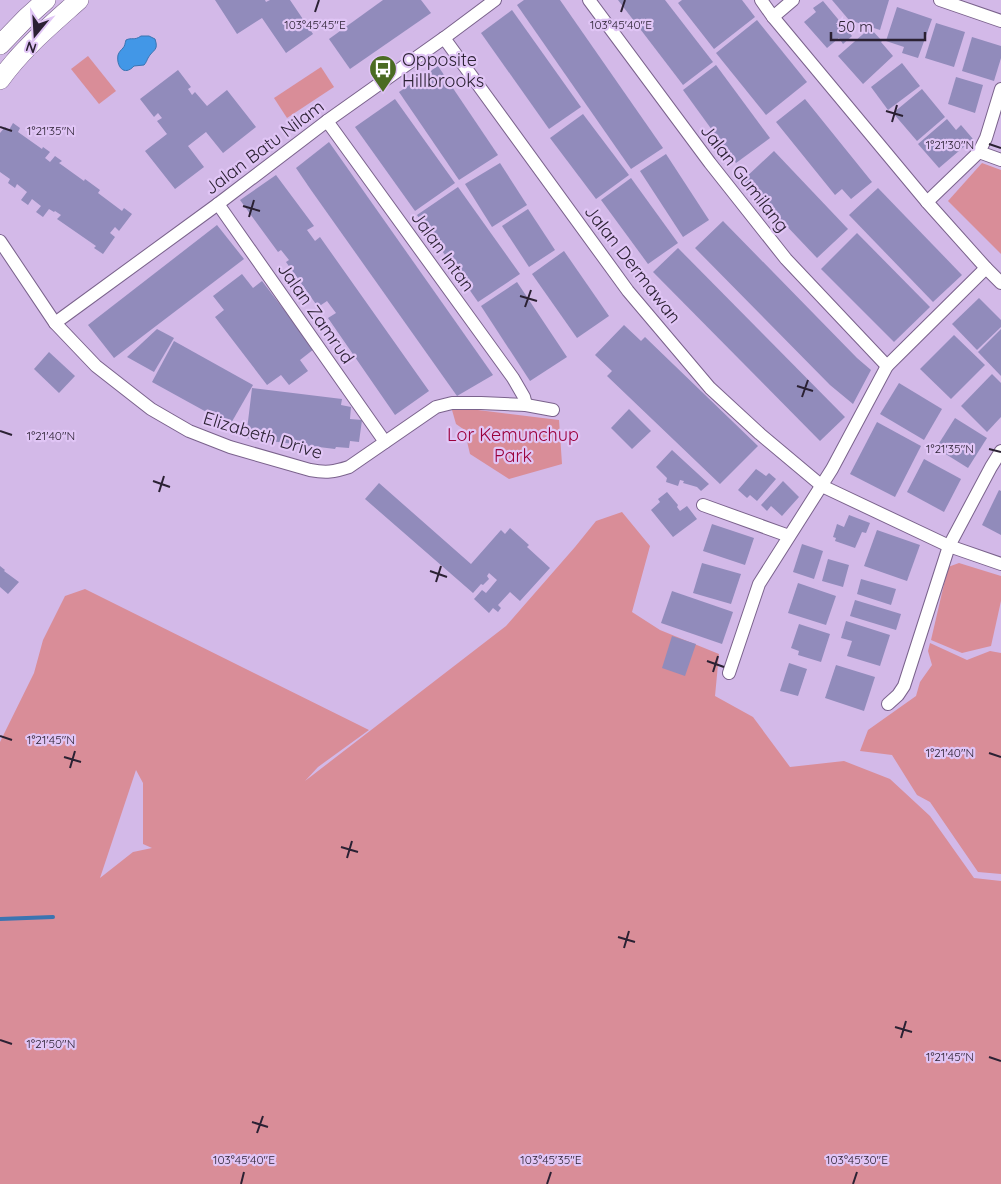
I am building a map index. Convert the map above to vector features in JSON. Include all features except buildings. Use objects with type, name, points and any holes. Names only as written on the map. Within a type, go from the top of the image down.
[{"type":"street","points":[[26,18],[32,0]]},
{"type":"street","points":[[0,44],[46,0]]},
{"type":"street","points":[[0,80],[10,66],[42,32],[79,0]]},
{"type":"street","name":"Jalan Batu Nilam","points":[[55,323],[218,204],[327,121],[494,0]]},
{"type":"street","name":"Jalan Gumilang","points":[[589,0],[710,163],[786,259],[887,366]]},
{"type":"street","points":[[761,0],[927,202],[1001,283]]},
{"type":"street","points":[[774,17],[793,0]]},
{"type":"street","points":[[940,0],[1001,21]]},
{"type":"street","name":"Jalan Dermawan","points":[[444,38],[628,291],[710,388],[760,434],[822,486],[949,546],[1001,564]]},
{"type":"street","points":[[927,202],[980,152],[1001,89]]},
{"type":"street","name":"Jalan Intan","points":[[327,121],[514,378],[526,405]]},
{"type":"street","points":[[980,152],[1001,160]]},
{"type":"street","name":"Jalan Zamrud","points":[[218,204],[385,442]]},
{"type":"street","name":"Elizabeth Drive","points":[[0,241],[55,323],[96,366],[151,409],[189,431],[230,447],[310,470],[323,473],[336,472],[349,467],[436,407],[452,403],[465,403],[526,405],[553,410]]},
{"type":"street","points":[[729,674],[759,584],[822,486],[887,366],[986,268]]},
{"type":"street","points":[[888,704],[904,686],[949,546],[1001,451]]},
{"type":"street","points":[[703,505],[789,536]]},
{"type":"green space","points":[[88,56],[116,91],[99,104],[71,69]]},
{"type":"green space","points":[[321,67],[334,87],[287,118],[274,98]]},
{"type":"green space","points":[[982,163],[1001,170],[1001,254],[948,201]]},
{"type":"green space","name":"Lor Kemunchup Park","points":[[470,409],[559,420],[562,464],[509,479],[470,454],[466,431],[456,424],[452,410]]},
{"type":"green space","points":[[622,512],[650,546],[632,612],[660,630],[719,654],[715,696],[753,717],[790,767],[844,761],[890,779],[930,816],[974,878],[1001,881],[1001,1184],[0,1184],[0,742],[34,673],[43,640],[65,596],[85,589],[369,730],[318,767],[305,781],[506,626],[596,521]],"holes":[[[136,770],[143,783],[143,844],[152,848],[133,852],[100,878]]]},
{"type":"green space","points":[[959,563],[1001,576],[1001,601],[991,646],[962,653],[931,640],[948,567]]},
{"type":"green space","points":[[930,643],[967,660],[990,651],[1001,653],[1001,874],[978,872],[930,802],[917,795],[892,755],[860,751],[868,730],[916,696],[920,682],[932,665],[928,651]]},
{"type":"water","points":[[149,36],[155,39],[156,48],[144,65],[134,66],[127,70],[122,69],[118,63],[118,54],[126,40]]},
{"type":"waterway","points":[[0,919],[53,917]]},
{"type":"place","name":"Opposite Hillbrooks","points":[[383,93]]}]
